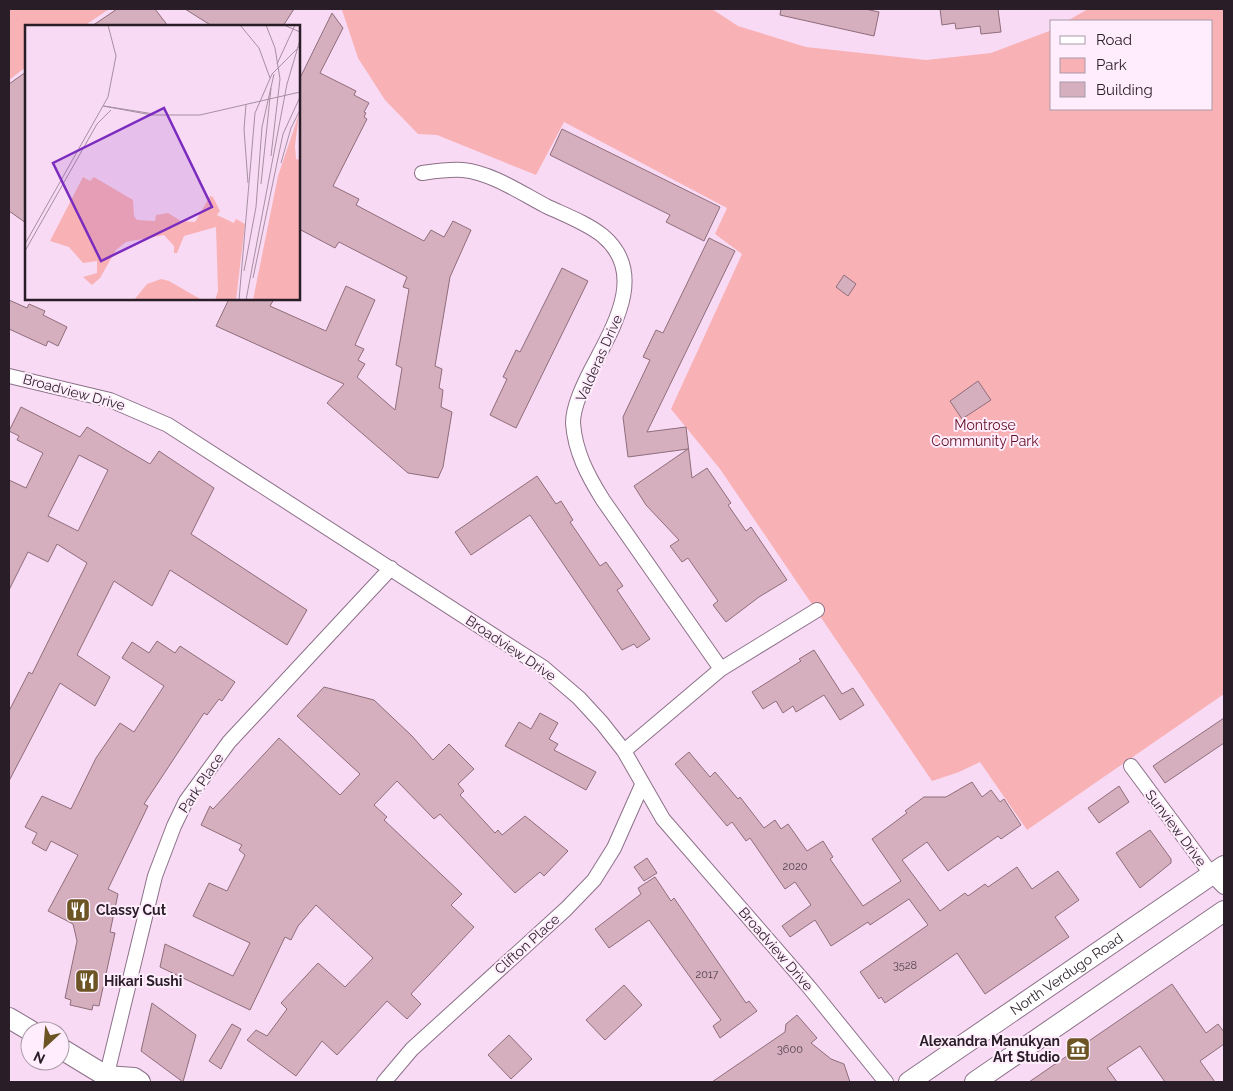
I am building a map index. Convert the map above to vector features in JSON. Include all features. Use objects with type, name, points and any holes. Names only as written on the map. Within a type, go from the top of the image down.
[{"type":"main road","name":"North Verdugo Road","points":[[909,1082],[1220,876]]},
{"type":"main road","points":[[975,1082],[1224,911]]},
{"type":"main road","points":[[9,1018],[20,1024]]},
{"type":"main road","points":[[70,1055],[107,1080],[134,1078],[140,1082]]},
{"type":"street","name":"Valderas Drive","points":[[422,173],[450,169],[480,173],[582,224],[602,236],[615,249],[626,282],[622,305],[584,384],[578,403],[573,422],[578,453],[589,477],[603,500],[721,669]]},
{"type":"street","name":"Broadview Drive","points":[[9,376],[110,400],[168,425],[544,668],[579,698],[602,723],[624,751],[663,819],[809,987],[886,1082]]},
{"type":"street","name":"Park Place","points":[[107,1080],[155,876],[174,826],[186,801],[229,742],[391,568]]},
{"type":"street","points":[[624,751],[721,669],[817,610]]},
{"type":"street","name":"Sunview Drive","points":[[1131,766],[1220,876]]},
{"type":"street","name":"Clifton Place","points":[[384,1082],[412,1049],[566,909],[594,880],[614,848],[642,785]]},
{"type":"green space","points":[[9,9],[109,9],[85,25],[25,25],[25,68],[9,80]]},
{"type":"green space","name":"Montrose Community Park","points":[[340,9],[712,9],[738,26],[806,47],[926,60],[991,53],[1050,31],[1050,110],[1213,110],[1213,20],[1069,20],[1088,9],[1224,9],[1224,694],[1027,830],[980,762],[959,772],[932,781],[720,469],[671,409],[742,254],[715,234],[727,208],[564,122],[536,175],[437,135],[418,134],[385,100],[358,58],[342,10]]},
{"type":"building","points":[[117,9],[155,9],[167,25],[93,25]]},
{"type":"building","points":[[185,9],[294,9],[284,25],[210,25]]},
{"type":"building","points":[[781,9],[865,9],[879,12],[874,36],[780,15]]},
{"type":"building","points":[[940,9],[998,9],[1001,32],[981,34],[980,26],[956,29],[955,23],[942,25]]},
{"type":"building","points":[[332,13],[343,28],[320,73],[356,91],[354,95],[369,103],[364,112],[366,113],[364,117],[367,119],[333,186],[359,199],[356,205],[424,241],[431,230],[444,237],[453,221],[471,230],[450,277],[435,366],[442,369],[439,388],[443,390],[441,407],[452,412],[443,467],[438,478],[408,473],[327,403],[344,384],[216,326],[229,300],[273,300],[270,306],[326,331],[346,286],[375,300],[355,345],[364,349],[358,360],[365,364],[357,377],[395,410],[402,368],[396,365],[409,289],[403,287],[407,277],[339,242],[335,248],[300,230],[300,78]]},
{"type":"building","points":[[25,73],[25,222],[9,211],[9,84]]},
{"type":"building","points":[[562,129],[720,207],[704,241],[666,222],[670,215],[550,155]]},
{"type":"building","points":[[709,238],[735,251],[647,432],[686,427],[692,478],[707,468],[731,503],[728,505],[746,531],[751,527],[787,580],[759,597],[726,622],[713,605],[718,601],[688,558],[682,562],[670,546],[679,540],[646,505],[634,486],[688,449],[628,457],[623,417],[650,360],[643,357],[656,330],[663,333]]},
{"type":"building","points":[[562,268],[588,281],[516,428],[490,415],[507,379],[503,377],[516,350],[520,352]]},
{"type":"building","points":[[844,275],[856,284],[848,296],[836,287]]},
{"type":"building","points":[[9,300],[27,308],[29,304],[45,311],[43,315],[67,327],[58,346],[48,341],[46,346],[9,329]]},
{"type":"building","points":[[978,381],[991,400],[962,419],[950,401]]},
{"type":"building","points":[[21,407],[80,437],[87,427],[150,464],[159,451],[214,488],[191,534],[307,610],[287,645],[170,570],[152,606],[114,581],[77,655],[110,677],[95,706],[60,683],[9,781],[9,711],[29,672],[32,674],[87,563],[57,544],[48,562],[28,552],[9,590],[9,480],[26,488],[43,453],[17,440],[19,436],[9,431]],"holes":[[[79,455],[108,470],[78,531],[48,516]]]},
{"type":"building","points":[[537,476],[556,504],[561,501],[573,520],[570,522],[600,566],[606,562],[623,586],[617,590],[650,639],[637,648],[634,644],[622,650],[530,515],[471,555],[455,532]]},
{"type":"building","points":[[157,641],[175,653],[180,646],[235,682],[222,701],[219,699],[207,715],[204,713],[144,804],[148,806],[108,889],[118,894],[110,932],[115,933],[99,1006],[93,1005],[92,1010],[70,1005],[71,1000],[65,998],[77,941],[73,924],[48,911],[78,855],[51,841],[46,851],[32,843],[37,833],[25,827],[42,796],[71,809],[96,758],[120,723],[134,732],[164,686],[122,658],[132,642],[149,653]]},
{"type":"building","points":[[814,650],[842,694],[853,688],[864,705],[840,720],[824,695],[796,712],[793,706],[783,713],[776,701],[763,709],[752,692],[801,661],[799,659]]},
{"type":"building","points":[[324,687],[374,700],[412,736],[433,760],[449,744],[474,769],[458,784],[464,791],[460,795],[495,833],[498,830],[502,835],[525,816],[568,851],[544,876],[540,872],[515,893],[440,814],[434,819],[397,781],[374,805],[387,817],[384,820],[462,894],[451,905],[474,927],[411,994],[421,1004],[407,1019],[387,1001],[337,1055],[322,1041],[296,1076],[247,1040],[256,1030],[267,1036],[287,1009],[281,1003],[318,963],[345,987],[373,958],[316,905],[298,926],[291,940],[285,937],[250,1010],[160,967],[165,944],[233,976],[250,943],[193,916],[209,883],[227,891],[245,855],[239,850],[242,845],[201,825],[210,806],[213,809],[279,738],[340,795],[360,774],[297,716]]},
{"type":"building","points":[[540,713],[558,723],[549,739],[558,744],[554,750],[596,772],[586,790],[505,746],[519,722],[531,729]]},
{"type":"building","points":[[1224,718],[1224,743],[1165,783],[1153,766]]},
{"type":"building","points":[[689,752],[710,777],[715,772],[738,799],[740,797],[764,828],[775,820],[781,829],[788,824],[807,851],[823,841],[833,857],[830,859],[863,906],[901,881],[872,839],[907,813],[905,811],[924,797],[946,797],[972,782],[982,797],[991,790],[1000,802],[1004,799],[1021,825],[1001,839],[998,836],[948,871],[927,842],[902,860],[940,911],[965,893],[968,896],[985,884],[988,887],[1017,867],[1032,889],[1058,871],[1079,900],[1055,917],[1069,937],[985,994],[957,953],[885,1003],[881,997],[879,999],[860,972],[928,925],[909,899],[870,925],[868,922],[831,946],[815,920],[790,937],[782,926],[811,905],[795,882],[785,889],[750,838],[746,841],[732,822],[727,826],[675,764]]},
{"type":"building","points":[[1119,786],[1129,802],[1099,823],[1088,808]]},
{"type":"building","points":[[1150,830],[1171,859],[1171,863],[1140,888],[1116,853]]},
{"type":"building","points":[[647,858],[657,873],[644,881],[634,867]]},
{"type":"building","points":[[655,877],[671,901],[674,898],[746,1003],[749,1001],[757,1011],[720,1038],[713,1026],[721,1020],[649,920],[609,948],[595,929],[641,894],[638,888]]},
{"type":"building","points":[[1172,984],[1206,1033],[1218,1024],[1224,1032],[1224,1044],[1200,1061],[1215,1082],[1165,1082],[1140,1046],[1107,1068],[1117,1082],[1029,1082]]},
{"type":"building","points":[[624,985],[642,1005],[605,1040],[586,1020]]},
{"type":"building","points":[[152,1003],[196,1035],[183,1082],[141,1051]]},
{"type":"building","points":[[797,1015],[817,1038],[811,1043],[831,1059],[844,1064],[850,1082],[712,1082],[785,1032],[786,1024]]},
{"type":"building","points":[[232,1024],[241,1029],[221,1069],[209,1061]]},
{"type":"building","points":[[509,1035],[532,1059],[511,1079],[488,1055]]},
{"type":"place","name":"Classy Cut","points":[[78,910]]},
{"type":"place","name":"Hikari Sushi","points":[[87,981]]},
{"type":"place","name":"Alexandra Manukyan Art Studio","points":[[1078,1049]]}]
